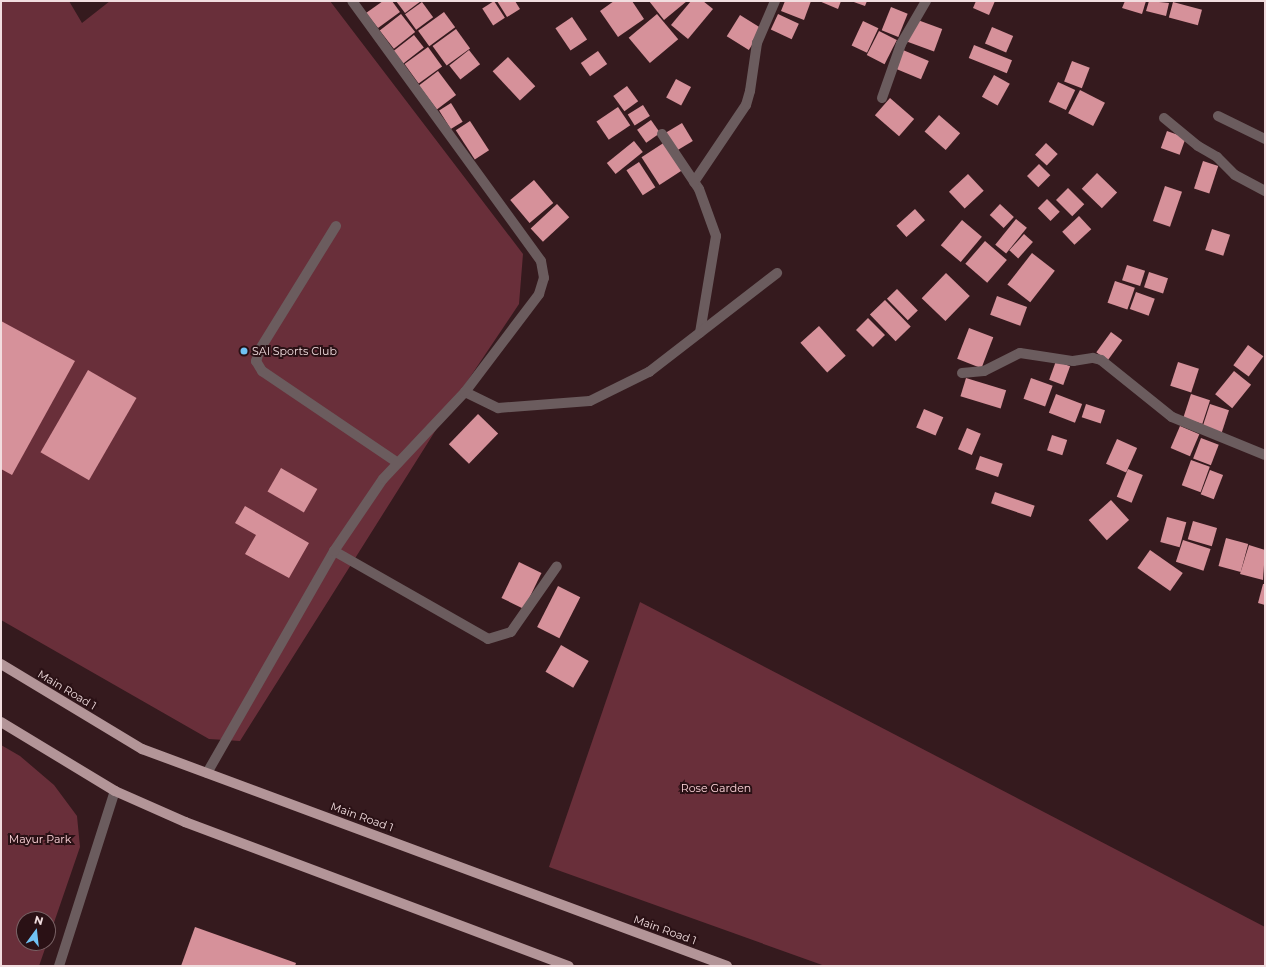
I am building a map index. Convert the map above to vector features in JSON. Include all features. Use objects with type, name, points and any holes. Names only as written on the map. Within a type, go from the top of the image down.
[{"type":"main road","name":"Main Road 1","points":[[1,664],[142,749],[727,966]]},
{"type":"main road","points":[[1,722],[115,791],[185,822],[569,966]]},
{"type":"street","points":[[207,773],[334,551],[383,479],[465,392],[538,294],[544,278],[541,261],[352,1]]},
{"type":"street","points":[[694,182],[746,105],[750,91],[757,43],[775,1]]},
{"type":"street","points":[[882,98],[901,44],[926,1]]},
{"type":"street","points":[[1218,116],[1265,139]]},
{"type":"street","points":[[1164,118],[1198,146],[1217,157],[1235,175],[1265,191]]},
{"type":"street","points":[[662,134],[694,182],[716,236],[700,333]]},
{"type":"street","points":[[336,226],[260,349],[256,361],[262,371],[398,463]]},
{"type":"street","points":[[465,392],[498,408],[590,401],[649,372],[777,273]]},
{"type":"street","points":[[962,374],[984,370],[1020,353],[1073,361],[1093,358],[1101,360],[1172,417],[1265,455]]},
{"type":"street","points":[[334,551],[488,639],[511,632],[557,566]]},
{"type":"street","points":[[59,966],[115,791]]},
{"type":"green space","name":"SAI Sports Club","points":[[1,1],[69,1],[82,23],[110,1],[330,1],[523,254],[519,304],[456,398],[240,741],[209,739],[1,620]]},
{"type":"green space","name":"Rose Garden","points":[[640,602],[1265,927],[1265,966],[825,966],[549,867]]},
{"type":"green space","name":"Mayur Park","points":[[1,745],[20,756],[54,785],[77,816],[80,847],[56,917],[56,911],[16,911],[16,951],[44,951],[39,966],[1,966]]},
{"type":"building","points":[[383,1],[392,1],[400,12],[378,28],[366,13]]},
{"type":"building","points":[[396,1],[421,1],[405,13]]},
{"type":"building","points":[[494,1],[505,18],[493,25],[482,9]]},
{"type":"building","points":[[497,1],[515,1],[520,9],[507,17]]},
{"type":"building","points":[[614,1],[632,1],[644,19],[618,37],[600,11]]},
{"type":"building","points":[[649,1],[687,1],[664,20]]},
{"type":"building","points":[[691,1],[703,1],[713,9],[688,39],[671,25]]},
{"type":"building","points":[[785,1],[811,1],[804,20],[781,11]]},
{"type":"building","points":[[819,1],[841,1],[838,9]]},
{"type":"building","points":[[851,1],[867,1],[865,6]]},
{"type":"building","points":[[976,1],[995,1],[989,15],[973,8]]},
{"type":"building","points":[[1125,1],[1146,1],[1142,14],[1122,8]]},
{"type":"building","points":[[1149,1],[1169,3],[1166,16],[1146,11]]},
{"type":"building","points":[[422,2],[433,17],[416,30],[405,14]]},
{"type":"building","points":[[1173,2],[1202,10],[1198,25],[1169,17]]},
{"type":"building","points":[[891,7],[908,14],[898,37],[882,30]]},
{"type":"building","points":[[444,12],[455,27],[429,46],[418,31]]},
{"type":"building","points":[[401,14],[415,32],[394,49],[380,31]]},
{"type":"building","points":[[657,14],[678,39],[650,63],[629,38]]},
{"type":"building","points":[[778,14],[799,24],[792,39],[771,29]]},
{"type":"building","points":[[740,15],[762,29],[749,50],[727,36]]},
{"type":"building","points":[[572,17],[587,39],[571,51],[555,28]]},
{"type":"building","points":[[915,19],[942,29],[934,51],[907,42]]},
{"type":"building","points":[[863,21],[878,28],[867,53],[852,45]]},
{"type":"building","points":[[992,27],[1013,36],[1006,53],[985,44]]},
{"type":"building","points":[[456,29],[470,48],[447,65],[433,46]]},
{"type":"building","points":[[879,31],[897,40],[885,64],[867,55]]},
{"type":"building","points":[[414,35],[424,48],[403,64],[394,51]]},
{"type":"building","points":[[974,45],[1012,60],[1007,73],[969,58]]},
{"type":"building","points":[[428,47],[442,66],[419,83],[405,64]]},
{"type":"building","points":[[469,50],[480,64],[460,80],[449,65]]},
{"type":"building","points":[[903,50],[929,61],[921,79],[895,68]]},
{"type":"building","points":[[598,51],[607,64],[590,76],[581,63]]},
{"type":"building","points":[[508,57],[535,86],[520,101],[493,71]]},
{"type":"building","points":[[1072,61],[1090,68],[1082,88],[1064,82]]},
{"type":"building","points":[[438,71],[456,95],[437,109],[419,85]]},
{"type":"building","points":[[994,75],[1010,84],[998,106],[982,97]]},
{"type":"building","points":[[676,79],[691,87],[681,106],[666,98]]},
{"type":"building","points":[[1058,82],[1075,90],[1066,110],[1049,102]]},
{"type":"building","points":[[627,86],[638,101],[624,111],[613,96]]},
{"type":"building","points":[[1080,90],[1105,103],[1093,126],[1068,113]]},
{"type":"building","points":[[890,98],[914,119],[899,136],[875,115]]},
{"type":"building","points":[[451,103],[463,122],[451,129],[439,110]]},
{"type":"building","points":[[643,105],[650,116],[635,126],[628,115]]},
{"type":"building","points":[[618,107],[630,125],[609,140],[596,122]]},
{"type":"building","points":[[939,115],[960,133],[946,150],[925,132]]},
{"type":"building","points":[[651,120],[660,133],[646,143],[637,130]]},
{"type":"building","points":[[470,121],[489,150],[475,160],[456,130]]},
{"type":"building","points":[[682,123],[693,141],[677,151],[666,133]]},
{"type":"building","points":[[1167,131],[1186,138],[1180,155],[1161,148]]},
{"type":"building","points":[[634,141],[643,152],[616,174],[607,163]]},
{"type":"building","points":[[665,142],[683,170],[659,185],[642,157]]},
{"type":"building","points":[[1046,143],[1058,154],[1047,166],[1035,155]]},
{"type":"building","points":[[1203,161],[1218,166],[1209,194],[1194,189]]},
{"type":"building","points":[[639,162],[655,187],[643,195],[626,170]]},
{"type":"building","points":[[1039,164],[1050,175],[1038,187],[1027,176]]},
{"type":"building","points":[[1097,173],[1117,192],[1102,208],[1082,189]]},
{"type":"building","points":[[968,174],[984,191],[965,209],[949,192]]},
{"type":"building","points":[[534,180],[553,203],[530,223],[510,200]]},
{"type":"building","points":[[1165,186],[1182,192],[1170,227],[1153,221]]},
{"type":"building","points":[[1068,188],[1084,204],[1072,216],[1056,200]]},
{"type":"building","points":[[1047,199],[1060,212],[1051,221],[1038,208]]},
{"type":"building","points":[[557,204],[569,217],[543,242],[531,229]]},
{"type":"building","points":[[1000,204],[1014,217],[1004,228],[990,215]]},
{"type":"building","points":[[915,209],[925,220],[906,237],[896,226]]},
{"type":"building","points":[[1079,216],[1091,229],[1074,245],[1062,232]]},
{"type":"building","points":[[1016,219],[1027,228],[1006,253],[995,245]]},
{"type":"building","points":[[962,220],[982,237],[961,262],[941,245]]},
{"type":"building","points":[[1212,229],[1230,235],[1223,256],[1205,250]]},
{"type":"building","points":[[1024,234],[1033,242],[1018,258],[1009,250]]},
{"type":"building","points":[[985,241],[1007,260],[987,283],[965,264]]},
{"type":"building","points":[[1032,253],[1055,271],[1030,302],[1007,285]]},
{"type":"building","points":[[1127,265],[1145,271],[1140,286],[1122,280]]},
{"type":"building","points":[[1149,272],[1168,278],[1163,293],[1144,287]]},
{"type":"building","points":[[946,273],[970,296],[945,321],[922,298]]},
{"type":"building","points":[[1115,281],[1135,288],[1127,310],[1108,303]]},
{"type":"building","points":[[897,289],[918,311],[908,320],[887,299]]},
{"type":"building","points":[[1136,292],[1155,299],[1149,316],[1130,309]]},
{"type":"building","points":[[997,296],[1027,307],[1020,326],[990,315]]},
{"type":"building","points":[[885,300],[911,327],[896,341],[870,315]]},
{"type":"building","points":[[868,318],[885,335],[873,347],[856,330]]},
{"type":"building","points":[[1,321],[75,361],[12,475],[1,469]]},
{"type":"building","points":[[819,326],[846,356],[827,372],[800,343]]},
{"type":"building","points":[[969,328],[993,337],[981,368],[957,359]]},
{"type":"building","points":[[1111,332],[1122,340],[1108,360],[1096,352]]},
{"type":"building","points":[[1248,345],[1263,356],[1249,376],[1233,365]]},
{"type":"building","points":[[1056,361],[1070,366],[1063,385],[1049,380]]},
{"type":"building","points":[[1178,362],[1199,369],[1191,393],[1170,386]]},
{"type":"building","points":[[88,370],[136,398],[89,480],[40,452]]},
{"type":"building","points":[[1234,371],[1251,385],[1232,408],[1215,394]]},
{"type":"building","points":[[966,378],[1006,390],[1001,408],[960,396]]},
{"type":"building","points":[[1031,378],[1053,386],[1045,407],[1023,399]]},
{"type":"building","points":[[1056,394],[1082,404],[1075,423],[1049,413]]},
{"type":"building","points":[[1191,394],[1210,400],[1202,424],[1183,418]]},
{"type":"building","points":[[1086,404],[1105,410],[1101,423],[1082,417]]},
{"type":"building","points":[[1210,404],[1229,410],[1222,433],[1203,427]]},
{"type":"building","points":[[924,409],[943,417],[936,436],[916,427]]},
{"type":"building","points":[[478,414],[498,433],[469,464],[449,444]]},
{"type":"building","points":[[1180,426],[1199,434],[1190,456],[1171,448]]},
{"type":"building","points":[[967,428],[981,434],[972,455],[958,449]]},
{"type":"building","points":[[1052,435],[1067,440],[1062,455],[1047,450]]},
{"type":"building","points":[[1201,438],[1219,445],[1211,465],[1193,459]]},
{"type":"building","points":[[1117,439],[1137,448],[1126,473],[1106,464]]},
{"type":"building","points":[[980,456],[1003,464],[998,477],[975,469]]},
{"type":"building","points":[[1191,460],[1210,467],[1201,492],[1182,485]]},
{"type":"building","points":[[281,468],[317,489],[304,512],[268,491]]},
{"type":"building","points":[[1128,469],[1143,475],[1132,503],[1117,497]]},
{"type":"building","points":[[1210,470],[1223,475],[1214,499],[1201,494]]},
{"type":"building","points":[[995,492],[1035,506],[1031,517],[991,503]]},
{"type":"building","points":[[1111,500],[1129,520],[1107,540],[1089,520]]},
{"type":"building","points":[[245,506],[309,543],[289,578],[245,554],[256,535],[235,523]]},
{"type":"building","points":[[1167,517],[1186,522],[1180,547],[1160,542]]},
{"type":"building","points":[[1193,521],[1217,528],[1212,546],[1188,539]]},
{"type":"building","points":[[1226,538],[1248,544],[1241,572],[1218,566]]},
{"type":"building","points":[[1183,540],[1211,549],[1203,571],[1176,562]]},
{"type":"building","points":[[1249,545],[1265,550],[1263,580],[1240,574]]},
{"type":"building","points":[[1150,550],[1183,573],[1170,591],[1137,568]]},
{"type":"building","points":[[519,562],[541,573],[524,609],[501,598]]},
{"type":"building","points":[[1263,584],[1265,584],[1265,605],[1258,603]]},
{"type":"building","points":[[558,586],[580,597],[559,638],[537,627]]},
{"type":"building","points":[[561,645],[589,661],[573,688],[546,672]]},
{"type":"building","points":[[195,927],[296,963],[295,966],[181,966]]},
{"type":"place","name":"SAI Sports Club","points":[[244,351]]}]
